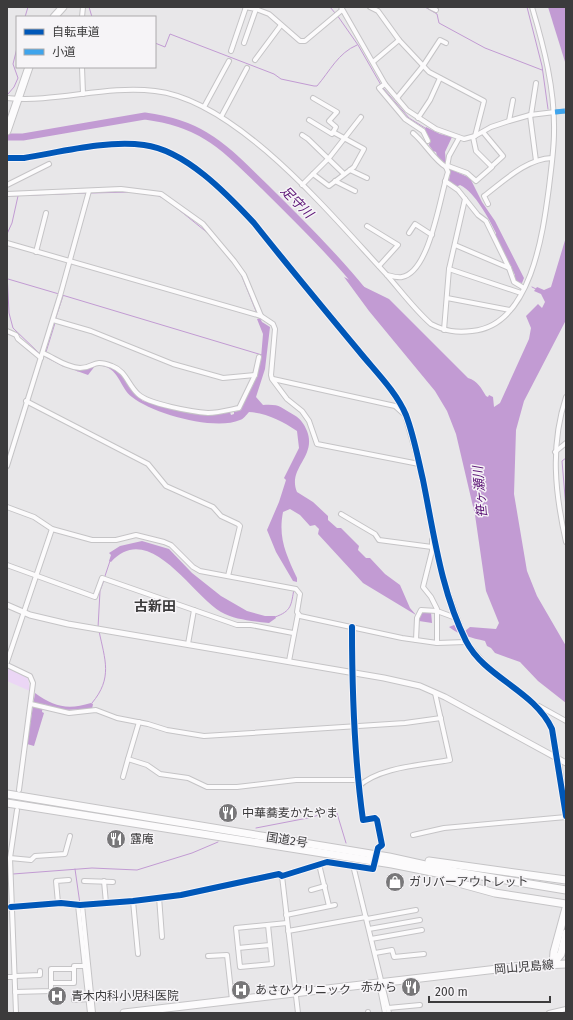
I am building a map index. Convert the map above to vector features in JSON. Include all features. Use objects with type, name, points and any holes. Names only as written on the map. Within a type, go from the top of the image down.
[{"type":"main road","points":[[55,16],[63,7]]},
{"type":"main road","points":[[7,131],[29,68]]},
{"type":"main road","name":"国道2号","points":[[7,794],[389,857],[566,894]]},
{"type":"main road","name":"国道2号","points":[[7,803],[535,887],[566,890]]},
{"type":"main road","points":[[389,857],[525,876],[566,880]]},
{"type":"main road","points":[[392,864],[495,893],[566,904]]},
{"type":"main road","points":[[525,876],[566,876]]},
{"type":"main road","points":[[553,964],[554,952],[566,908]]},
{"type":"main road","points":[[553,964],[561,954],[566,933]]},
{"type":"main road","name":"岡山児島線","points":[[124,1013],[522,966],[566,964]]},
{"type":"street","points":[[230,51],[246,7],[269,14],[300,41],[305,41],[341,10],[373,62],[383,85],[407,110],[436,129],[459,138],[474,136],[508,121],[530,115],[566,111]]},
{"type":"street","points":[[370,7],[378,11],[399,40],[429,72],[484,101],[474,136],[476,152],[491,167]]},
{"type":"street","points":[[430,7],[436,10]]},
{"type":"street","points":[[7,98],[17,100],[117,90],[157,91],[190,100],[221,117],[270,155],[348,232],[423,317],[431,324],[444,330],[468,332],[485,329],[498,323],[510,310],[524,288],[534,264],[540,241],[552,158],[554,112],[544,51],[532,7]]},
{"type":"street","points":[[244,43],[256,9]]},
{"type":"street","points":[[255,60],[281,25]]},
{"type":"street","points":[[373,62],[399,40]]},
{"type":"street","points":[[397,98],[423,66],[440,40],[446,43]]},
{"type":"street","points":[[204,108],[229,61]]},
{"type":"street","points":[[82,68],[83,94]]},
{"type":"street","points":[[221,117],[247,68]]},
{"type":"street","points":[[418,118],[430,100],[440,78]]},
{"type":"street","points":[[536,83],[530,115],[536,161]]},
{"type":"street","points":[[383,85],[379,88],[401,114],[421,128],[428,141]]},
{"type":"street","points":[[313,98],[337,112],[329,121],[336,127],[333,132]]},
{"type":"street","points":[[508,121],[513,100]]},
{"type":"street","points":[[302,185],[329,158],[361,117]]},
{"type":"street","points":[[309,120],[332,134],[333,132],[364,149],[350,170],[329,186],[313,174]]},
{"type":"street","points":[[413,133],[424,142],[437,161],[447,167],[467,173],[476,181],[503,156],[483,132]]},
{"type":"street","points":[[302,136],[308,139],[344,174]]},
{"type":"street","points":[[386,275],[401,278],[416,269],[420,263],[432,235],[448,172],[447,167],[449,156],[459,138]]},
{"type":"street","points":[[7,158],[24,158],[126,143],[146,145],[160,149],[184,161],[210,181],[254,223],[397,398],[407,417],[419,464],[442,576],[466,642],[485,664],[543,711],[552,729],[558,759],[566,817],[444,828],[413,835]]},
{"type":"street","points":[[488,204],[484,196],[523,168],[536,161],[552,158]]},
{"type":"street","points":[[7,185],[49,164]]},
{"type":"street","points":[[350,170],[367,178]]},
{"type":"street","points":[[335,181],[355,191]]},
{"type":"street","points":[[445,181],[458,190],[478,215],[486,221],[510,268],[514,282],[524,288]]},
{"type":"street","points":[[7,194],[89,192],[121,189],[154,192],[168,198],[203,224],[234,260],[244,275],[261,316]]},
{"type":"street","points":[[7,466],[26,401],[54,321],[89,192]]},
{"type":"street","points":[[444,330],[448,269],[465,199]]},
{"type":"street","points":[[36,252],[46,213]]},
{"type":"street","points":[[409,233],[415,224],[432,235]]},
{"type":"street","points":[[367,226],[398,245],[379,266]]},
{"type":"street","points":[[7,243],[261,316],[273,324],[275,329],[272,378],[287,399],[302,411],[309,421],[317,444],[419,464]]},
{"type":"street","points":[[455,244],[510,268]]},
{"type":"street","points":[[448,269],[521,293]]},
{"type":"street","points":[[447,298],[510,310]]},
{"type":"street","points":[[54,321],[91,331],[173,364],[223,378],[255,375]]},
{"type":"street","points":[[7,331],[16,335],[43,355],[61,363],[84,368],[98,362],[121,370],[142,398],[167,406],[209,413],[239,408],[255,375],[259,357]]},
{"type":"street","points":[[272,378],[395,406],[407,417]]},
{"type":"street","points":[[566,397],[557,428],[555,452],[566,542]]},
{"type":"street","points":[[26,401],[148,464],[166,486],[213,507],[221,516],[238,524],[240,526],[228,576]]},
{"type":"street","points":[[555,452],[566,443]]},
{"type":"street","points":[[7,507],[34,517],[52,529],[104,541],[116,540],[136,534],[151,538],[171,545],[193,567],[200,571],[296,589],[300,594],[298,614],[293,633],[289,661]]},
{"type":"street","points":[[341,514],[375,534],[379,540],[432,547]]},
{"type":"street","points":[[19,790],[33,683],[30,676],[7,664],[52,529]]},
{"type":"street","points":[[434,536],[423,587],[434,601],[437,611],[437,643]]},
{"type":"street","points":[[7,565],[95,597],[104,578],[181,607],[236,625],[251,625],[293,633]]},
{"type":"street","points":[[7,605],[24,613],[52,621],[401,681],[435,692],[566,763]]},
{"type":"street","points":[[188,644],[194,610]]},
{"type":"street","points":[[416,640],[418,615],[421,610],[437,611],[457,619]]},
{"type":"street","points":[[298,614],[402,638],[437,643],[466,642]]},
{"type":"street","points":[[352,627],[352,672],[357,780],[363,820],[375,818],[377,820],[382,845],[378,848]]},
{"type":"street","points":[[358,787],[364,781],[379,774],[450,760],[435,692]]},
{"type":"street","points":[[31,704],[70,713],[96,710],[117,718],[139,722],[167,730],[204,736],[354,727],[405,723],[441,718]]},
{"type":"street","points":[[535,704],[566,721]]},
{"type":"street","points":[[123,777],[139,722]]},
{"type":"street","points":[[128,759],[147,766],[160,774],[188,778],[207,787],[237,787],[296,780],[357,780]]},
{"type":"street","points":[[16,810],[9,873],[9,901],[11,907],[16,1013]]},
{"type":"street","points":[[10,858],[31,860],[35,856],[65,854],[70,836]]},
{"type":"street","points":[[11,907],[58,904],[80,905],[134,901],[181,895],[279,874],[282,876],[327,862],[373,869],[374,866]]},
{"type":"street","points":[[319,864],[329,906]]},
{"type":"street","points":[[354,865],[365,918],[375,953],[386,1013]]},
{"type":"street","points":[[282,876],[298,1013]]},
{"type":"street","points":[[58,904],[56,881],[69,880]]},
{"type":"street","points":[[84,881],[114,882]]},
{"type":"street","points":[[104,881],[106,903]]},
{"type":"street","points":[[310,890],[325,886]]},
{"type":"street","points":[[159,897],[162,937]]},
{"type":"street","points":[[134,901],[138,954]]},
{"type":"street","points":[[80,905],[90,999],[90,1013]]},
{"type":"street","points":[[286,915],[336,905]]},
{"type":"street","points":[[288,931],[416,910]]},
{"type":"street","points":[[369,929],[420,920]]},
{"type":"street","points":[[268,925],[272,964],[240,967],[236,928],[288,923]]},
{"type":"street","points":[[371,939],[422,930]]},
{"type":"street","points":[[238,948],[270,944]]},
{"type":"street","points":[[84,945],[85,966],[93,1013]]},
{"type":"street","points":[[375,953],[392,950],[394,957],[424,954]]},
{"type":"street","points":[[208,956],[227,955],[232,1000]]},
{"type":"street","points":[[7,959],[14,959]]},
{"type":"street","points":[[51,983],[74,983],[74,966],[85,966]]},
{"type":"street","points":[[15,992],[51,990],[51,969],[74,969]]},
{"type":"street","points":[[7,977],[40,975],[40,971]]},
{"type":"street","points":[[380,983],[389,1011],[420,1005]]},
{"type":"street","points":[[74,1000],[90,999]]},
{"type":"street","points":[[549,1013],[566,1009]]},
{"type":"shaded area","points":[[7,668],[28,677],[30,691],[7,681]]},
{"type":"water","points":[[548,7],[566,7],[566,65]]},
{"type":"water","points":[[426,127],[440,134],[452,137],[445,152],[446,163],[450,169],[470,178],[482,202],[495,221],[524,278],[522,283],[515,282],[515,275],[496,237],[496,233],[471,193],[466,188],[460,185],[456,187],[449,181],[450,171],[438,159],[436,152],[433,151],[429,145],[430,141],[424,130]]},
{"type":"water","name":"笹ヶ瀬川","points":[[566,237],[566,320],[524,401],[516,430],[514,494],[527,571],[537,596],[566,646],[566,703],[538,681],[520,662],[495,653],[487,646],[485,641],[461,634],[449,627],[454,625],[465,631],[470,627],[496,629],[499,623],[486,591],[475,515],[456,434],[447,411],[435,391],[369,311],[344,277],[389,299],[468,378],[477,383],[486,396],[488,397],[489,395],[493,397],[494,407],[500,403],[529,339],[531,328],[526,316],[538,304],[542,308],[545,302],[541,294],[534,291],[537,287],[544,290],[551,287]]},
{"type":"water","points":[[260,318],[262,322],[270,327],[265,369],[256,397],[263,405],[280,407],[299,418],[306,428],[309,440],[306,455],[298,469],[296,476],[295,484],[297,492],[313,502],[328,516],[328,520],[337,528],[341,528],[359,546],[358,550],[366,558],[370,558],[385,574],[400,585],[410,608],[416,615],[363,583],[318,534],[319,529],[315,525],[310,526],[300,515],[290,509],[283,512],[282,538],[286,553],[297,578],[297,582],[293,581],[276,552],[267,530],[279,502],[286,480],[284,478],[299,448],[297,431],[274,418],[249,412],[244,418],[229,423],[200,422],[169,415],[132,397],[124,388],[118,377],[109,368],[95,366],[88,375],[77,371],[78,369],[88,369],[100,363],[120,371],[134,393],[143,401],[221,414],[230,412],[231,415],[234,414],[234,412],[241,410],[246,395],[252,387],[257,375],[261,358],[263,334],[257,319]]},
{"type":"water","points":[[142,541],[169,549],[192,573],[221,596],[247,611],[265,616],[275,616],[276,618],[269,623],[250,621],[226,615],[209,603],[169,564],[155,555],[140,550],[125,551],[111,562],[109,561],[111,555],[109,553],[120,546]]},
{"type":"water","points":[[421,611],[431,612],[432,623],[419,621]]},
{"type":"water","points":[[35,693],[42,698],[62,706],[68,707],[91,703],[93,704],[92,709],[64,710],[43,704],[42,712],[44,713],[34,746],[27,744]]},
{"type":"waterway","points":[[25,16],[28,7]]},
{"type":"waterway","points":[[89,7],[92,16]]},
{"type":"waterway","points":[[330,7],[335,13]]},
{"type":"waterway","points":[[425,7],[437,14],[439,23],[485,48],[542,70]]},
{"type":"waterway","points":[[527,7],[542,66],[548,109]]},
{"type":"waterway","points":[[337,15],[358,45],[381,85]]},
{"type":"waterway","points":[[156,43],[165,47],[170,34],[274,74],[281,79],[314,86],[317,86],[339,58],[350,48],[357,45]]},
{"type":"waterway","points":[[8,94],[14,87],[18,78],[13,64],[16,52]]},
{"type":"waterway","points":[[383,88],[409,118],[425,128]]},
{"type":"waterway","name":"足守川","points":[[7,137],[23,137],[145,116],[169,120],[192,128],[214,141],[230,153],[316,238],[363,291]]},
{"type":"waterway","points":[[90,193],[132,192]]},
{"type":"waterway","points":[[7,196],[86,193]]},
{"type":"waterway","points":[[157,195],[163,198]]},
{"type":"waterway","points":[[7,234],[12,223],[18,196]]},
{"type":"waterway","points":[[173,205],[209,234]]},
{"type":"waterway","points":[[7,272],[9,313],[13,328],[40,354]]},
{"type":"waterway","points":[[241,274],[256,311]]},
{"type":"waterway","points":[[8,279],[59,294]]},
{"type":"waterway","points":[[532,287],[536,289]]},
{"type":"waterway","points":[[62,295],[262,355]]},
{"type":"waterway","points":[[55,320],[63,296]]},
{"type":"waterway","points":[[46,352],[55,323]]},
{"type":"waterway","points":[[46,357],[63,366]]},
{"type":"waterway","points":[[68,367],[78,371]]},
{"type":"waterway","points":[[566,458],[562,461],[566,508]]},
{"type":"waterway","points":[[105,576],[110,561]]},
{"type":"waterway","points":[[98,628],[100,591],[104,580]]},
{"type":"waterway","points":[[275,617],[288,610],[294,589]]},
{"type":"waterway","points":[[92,703],[99,694],[103,685],[106,668],[99,631]]},
{"type":"waterway","points":[[256,828],[313,817],[334,809],[336,810],[346,843]]},
{"type":"waterway","points":[[13,874],[92,868],[137,870],[192,853],[218,842]]},
{"type":"waterway","points":[[75,869],[80,904]]},
{"type":"marked path","points":[[555,112],[566,111]]},
{"type":"cycle path","points":[[7,158],[24,158],[99,145],[144,145],[175,155],[190,164],[218,187],[254,223],[384,381],[402,406],[414,439],[439,562],[457,622],[474,654],[485,665],[534,704],[552,729],[566,816]]},
{"type":"cycle path","points":[[11,907],[61,903],[80,905],[133,901],[181,895],[279,874],[282,876],[327,862],[373,869],[378,848],[382,845],[377,820],[375,818],[363,820],[357,772],[354,724],[352,627]]},
{"type":"place","name":"中華蕎麦かたやま","points":[[228,813]]},
{"type":"place","name":"露庵","points":[[116,839]]},
{"type":"place","name":"ガリバーアウトレット","points":[[395,882]]},
{"type":"place","name":"赤から","points":[[411,987]]},
{"type":"place","name":"あさひクリニック","points":[[241,990]]},
{"type":"place","name":"青木内科小児科医院","points":[[57,996]]},
{"type":"district","name":"古新田","points":[[155,606]]}]
